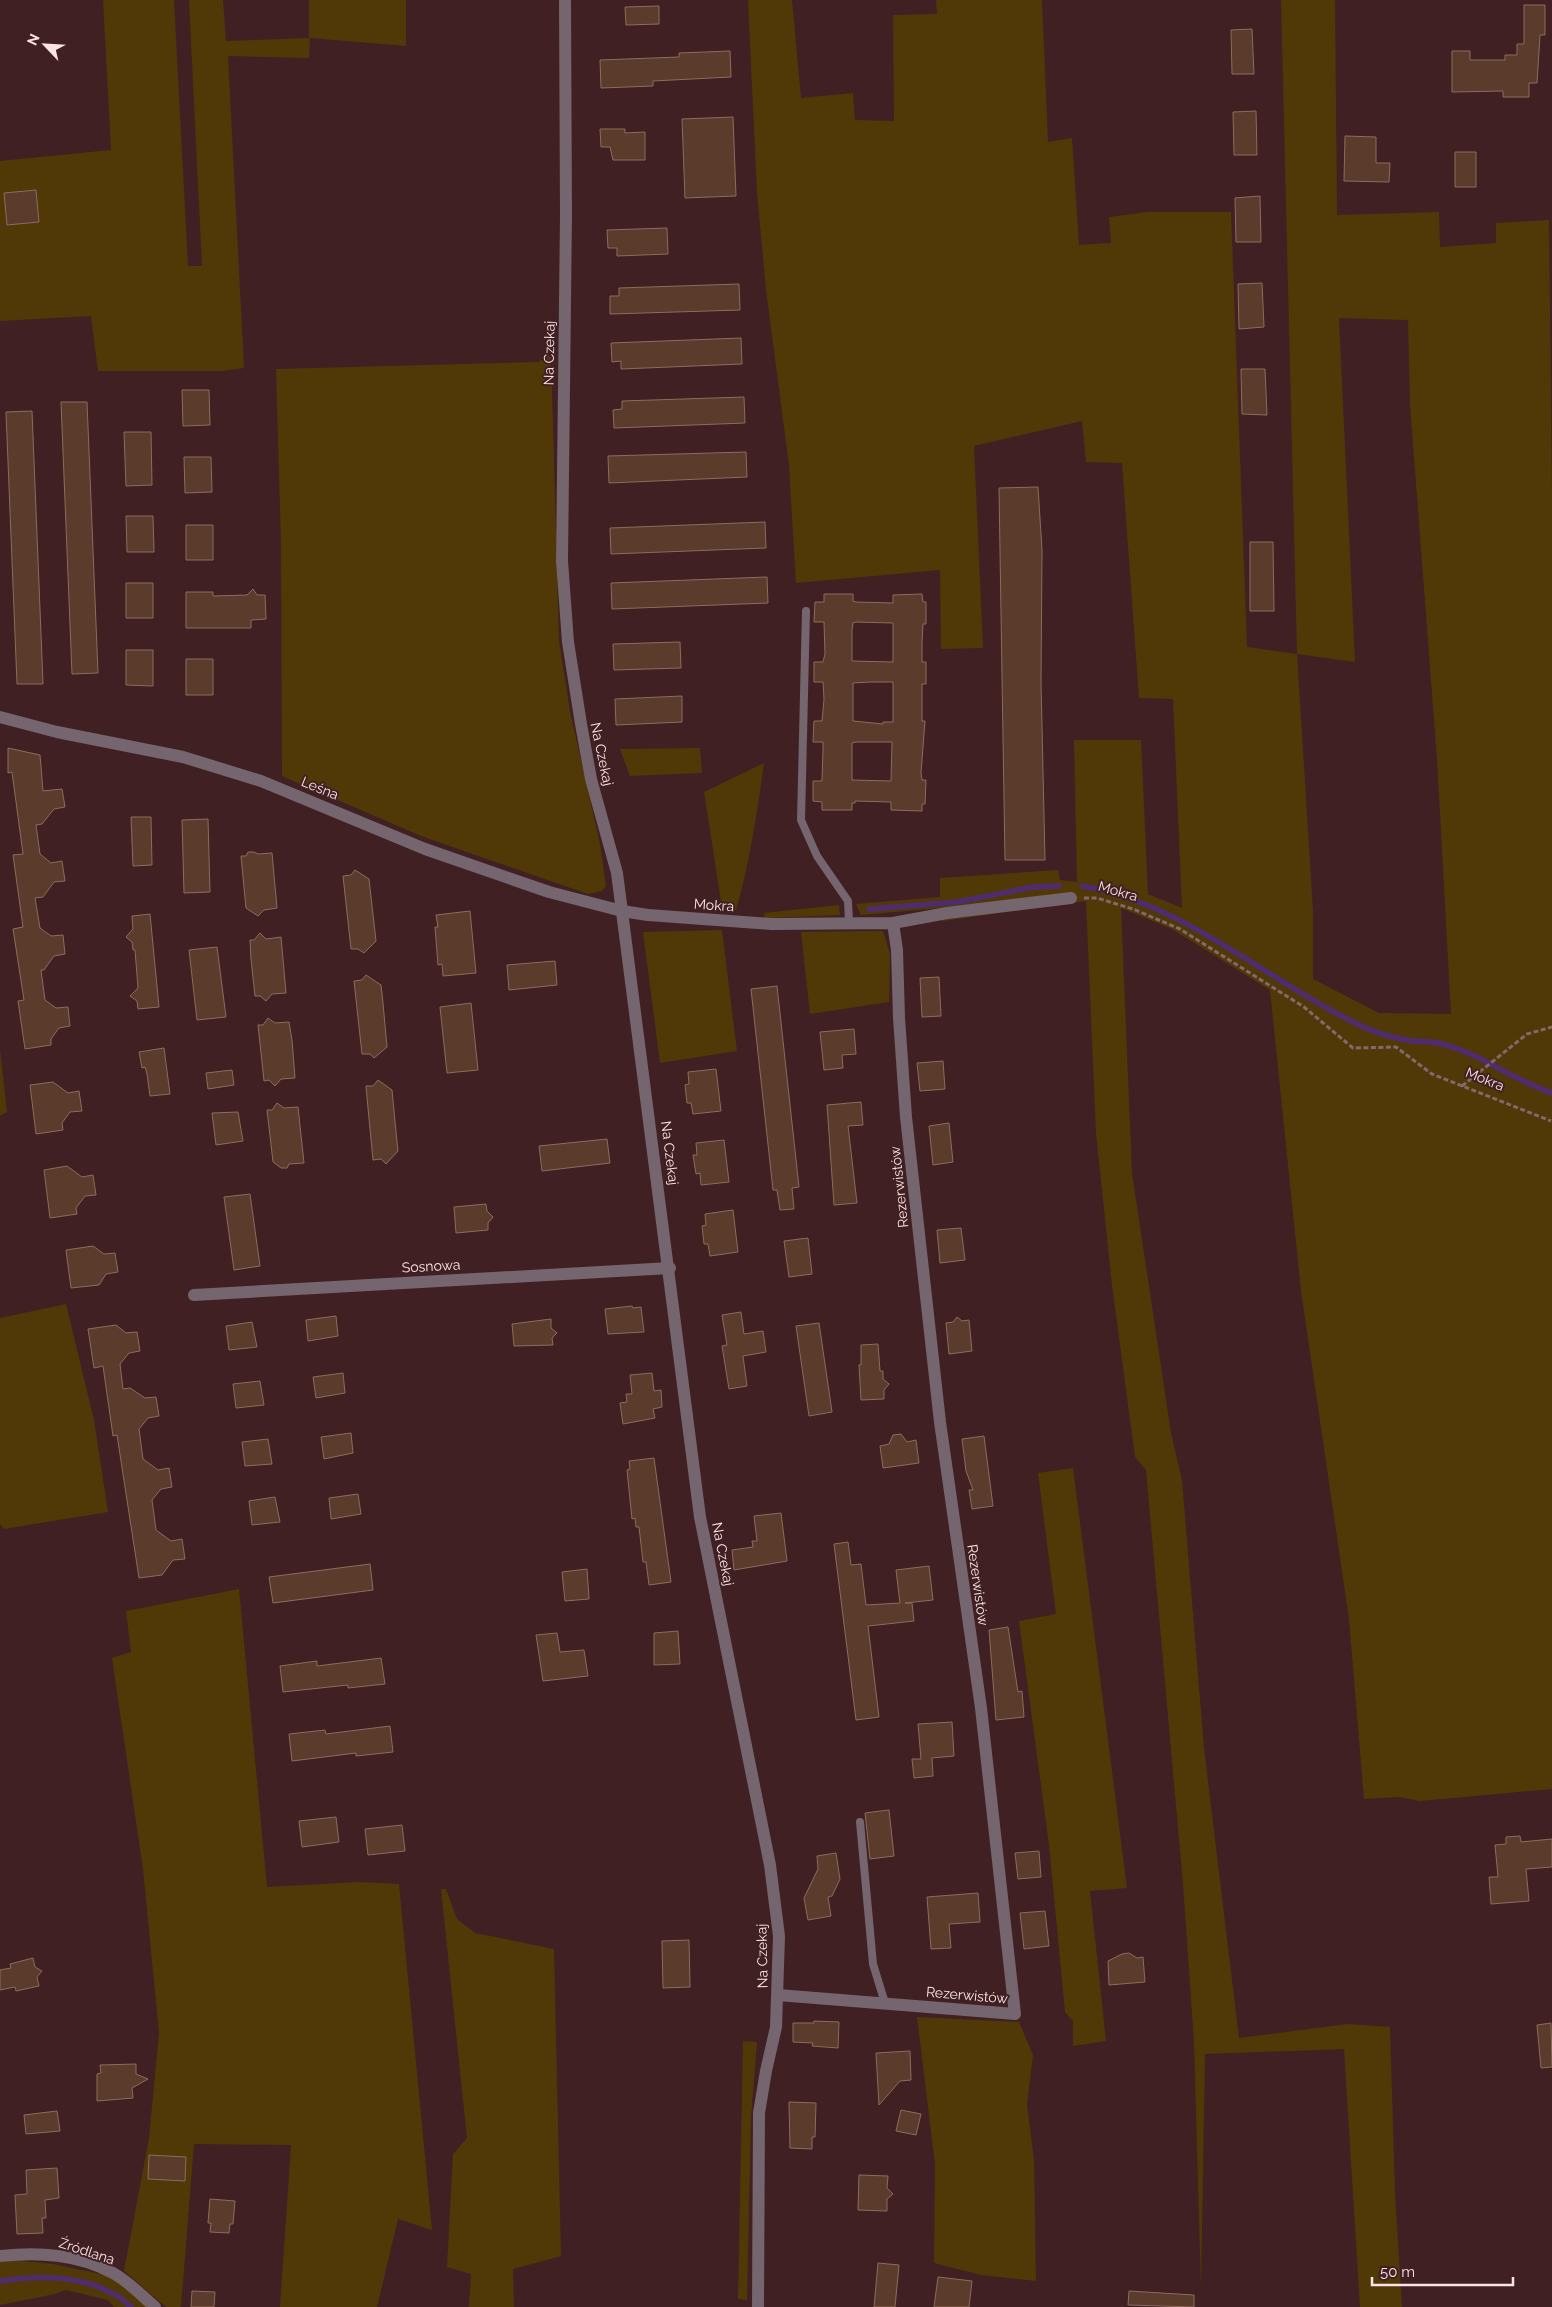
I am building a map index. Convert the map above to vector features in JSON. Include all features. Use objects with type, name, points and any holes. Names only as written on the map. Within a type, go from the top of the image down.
[{"type":"street","name":"Na Czekaj","points":[[565,0],[567,148],[562,560],[568,642],[591,778],[617,873],[670,1268],[700,1517],[770,1866],[779,1936],[776,2027],[759,2113],[758,2307]]},
{"type":"street","name":"Leśna","points":[[0,717],[57,732],[183,757],[261,781],[434,852],[549,892],[622,911]]},
{"type":"street","name":"Mokra","points":[[622,911],[648,915],[771,924],[893,923],[947,913],[1071,898]]},
{"type":"street","name":"Rezerwistów","points":[[778,1995],[1015,2014],[981,1708],[940,1422],[906,1117],[899,1018],[897,950],[893,923]]},
{"type":"street","name":"Sosnowa","points":[[194,1295],[670,1268]]},
{"type":"street","name":"Źródlana","points":[[0,2256],[33,2253],[56,2254],[85,2262],[114,2273],[155,2307]]},
{"type":"lane","points":[[806,611],[802,820],[817,856],[848,901],[849,923]]},
{"type":"lane","points":[[860,1822],[873,1964],[885,2003]]},
{"type":"path","name":"Mokra","points":[[1071,898],[1097,898],[1133,909],[1180,929],[1304,1007],[1353,1048],[1396,1047],[1432,1074],[1551,1121]]},
{"type":"path","points":[[1462,1086],[1500,1054],[1528,1034],[1552,1027]]},
{"type":"shaded area","points":[[103,0],[174,0],[188,266],[202,266],[189,0],[223,0],[226,41],[309,38],[309,0],[406,0],[406,46],[310,38],[309,58],[228,56],[244,368],[222,371],[98,371],[91,316],[0,321],[0,161],[111,150]]},
{"type":"shaded area","points":[[748,0],[792,0],[801,98],[853,93],[855,120],[894,121],[893,15],[937,14],[936,0],[1042,0],[1048,142],[1072,138],[1079,245],[1111,243],[1109,217],[1148,212],[1231,212],[1247,647],[1297,654],[1281,0],[1335,0],[1337,215],[1439,212],[1440,247],[1496,243],[1496,223],[1549,220],[1552,492],[1552,1789],[1420,1801],[1400,1797],[1364,1799],[1349,1619],[1301,1291],[1270,990],[1172,929],[1121,908],[1132,1173],[1171,1433],[1182,1480],[1204,1748],[1239,2038],[1348,2024],[1390,2027],[1395,2193],[1402,2307],[1360,2307],[1344,2049],[1205,2054],[1201,2289],[1194,2042],[1183,1884],[1146,1470],[1135,1457],[1112,1285],[1096,1133],[1086,901],[942,921],[941,908],[861,915],[856,904],[940,897],[940,878],[1058,870],[1060,880],[1077,882],[1074,740],[1141,740],[1148,894],[1182,908],[1173,699],[1139,698],[1122,463],[1086,462],[1082,421],[974,446],[983,648],[941,649],[940,570],[796,583],[789,465],[766,290],[757,193]],"holes":[[[1339,318],[1408,320],[1410,405],[1437,759],[1451,1014],[1379,1013],[1313,979],[1313,911],[1297,654],[1355,662]]]},
{"type":"shaded area","points":[[551,354],[559,641],[570,711],[600,844],[606,886],[602,891],[588,894],[421,836],[282,776],[281,543],[276,369],[538,362]]},
{"type":"shaded area","points":[[700,748],[702,773],[630,776],[620,749]]},
{"type":"shaded area","points":[[764,763],[749,856],[736,910],[722,908],[704,792]]},
{"type":"shaded area","points":[[839,905],[840,915],[765,918],[764,913]]},
{"type":"shaded area","points":[[722,930],[737,1051],[660,1063],[643,932]]},
{"type":"shaded area","points":[[883,931],[890,954],[889,1002],[810,1014],[801,932]]},
{"type":"shaded area","points":[[0,1049],[7,1112],[0,1116]]},
{"type":"shaded area","points":[[66,1304],[94,1420],[108,1512],[4,1529],[0,1524],[0,1318]]},
{"type":"shaded area","points":[[1073,1468],[1127,1888],[1090,1891],[1106,2041],[1073,2046],[1073,2021],[1065,2012],[1049,1845],[1019,1621],[1056,1614],[1038,1473]]},
{"type":"shaded area","points":[[239,1589],[267,1887],[359,1882],[399,1884],[432,2230],[398,2219],[377,2307],[280,2307],[291,2145],[194,2144],[181,2307],[166,2307],[124,2271],[149,2138],[159,2033],[143,1869],[112,1658],[131,1652],[126,1611]]},
{"type":"shaded area","points":[[441,1889],[446,1889],[457,1919],[475,1933],[554,1949],[561,2256],[513,2269],[514,2307],[469,2307],[471,2274],[447,2267],[453,2154],[467,2138]]},
{"type":"shaded area","points":[[917,2017],[1019,2022],[1033,2055],[1027,2105],[1034,2160],[1036,2281],[981,2275],[934,2263],[935,2164]]},
{"type":"shaded area","points":[[743,2041],[757,2042],[751,2117],[747,2300],[738,2299]]},
{"type":"shaded area","points":[[12,2260],[53,2264],[110,2276],[147,2307],[114,2307],[108,2300],[66,2290],[0,2305],[0,2262]]},
{"type":"building","points":[[1524,5],[1545,5],[1545,35],[1540,35],[1537,83],[1529,83],[1529,97],[1503,97],[1503,91],[1452,92],[1452,51],[1470,51],[1470,60],[1505,60],[1505,55],[1517,55],[1517,44],[1524,44]]},
{"type":"building","points":[[659,6],[659,24],[626,25],[625,7]]},
{"type":"building","points":[[1252,29],[1254,74],[1232,74],[1231,30]]},
{"type":"building","points":[[730,51],[731,77],[653,81],[653,86],[601,88],[600,60],[679,57],[679,53]]},
{"type":"building","points":[[1256,111],[1257,155],[1234,155],[1233,112]]},
{"type":"building","points":[[733,117],[736,196],[685,198],[682,119]]},
{"type":"building","points":[[600,129],[625,129],[625,133],[645,132],[645,160],[613,160],[610,147],[601,147]]},
{"type":"building","points":[[1345,136],[1376,137],[1376,163],[1390,163],[1389,182],[1344,181]]},
{"type":"building","points":[[1455,152],[1476,152],[1476,187],[1455,187]]},
{"type":"building","points":[[36,190],[39,222],[7,225],[4,193]]},
{"type":"building","points":[[1260,196],[1261,242],[1236,242],[1235,198]]},
{"type":"building","points":[[667,228],[668,254],[617,256],[617,248],[608,248],[607,230]]},
{"type":"building","points":[[1262,283],[1264,327],[1239,329],[1238,284]]},
{"type":"building","points":[[739,284],[740,310],[610,314],[610,296],[619,296],[619,288]]},
{"type":"building","points":[[741,338],[742,364],[621,369],[621,361],[612,362],[611,343]]},
{"type":"building","points":[[1241,369],[1265,369],[1267,415],[1242,414]]},
{"type":"building","points":[[182,390],[209,390],[210,425],[183,426]]},
{"type":"building","points":[[744,397],[745,423],[614,428],[613,410],[622,409],[622,401]]},
{"type":"building","points":[[61,402],[87,402],[98,673],[72,674]]},
{"type":"building","points":[[32,411],[43,684],[17,684],[6,412]]},
{"type":"building","points":[[124,432],[151,432],[152,485],[126,486]]},
{"type":"building","points":[[746,452],[747,477],[609,483],[608,456]]},
{"type":"building","points":[[184,457],[211,457],[212,492],[185,493]]},
{"type":"building","points":[[1038,487],[1042,550],[1041,682],[1045,860],[1005,860],[999,488]]},
{"type":"building","points":[[126,516],[153,516],[154,552],[127,552]]},
{"type":"building","points":[[765,522],[766,548],[611,554],[610,528]]},
{"type":"building","points":[[186,525],[213,525],[213,560],[186,560]]},
{"type":"building","points":[[1250,542],[1273,542],[1274,611],[1250,611]]},
{"type":"building","points":[[767,577],[768,603],[612,609],[611,583]]},
{"type":"building","points":[[126,583],[153,583],[153,618],[126,618]]},
{"type":"building","points":[[253,589],[257,595],[265,595],[266,619],[251,620],[251,628],[186,628],[186,592],[213,592],[213,596],[247,595]]},
{"type":"building","points":[[824,594],[853,594],[853,601],[856,602],[893,603],[893,595],[922,594],[923,602],[926,602],[926,624],[923,624],[922,643],[922,662],[926,662],[926,684],[922,684],[922,721],[925,721],[921,773],[922,780],[926,780],[925,804],[922,804],[922,811],[891,810],[891,802],[855,801],[855,803],[852,803],[852,810],[822,810],[822,802],[813,801],[813,781],[822,781],[823,750],[823,742],[813,742],[814,721],[822,721],[824,699],[823,682],[814,682],[814,662],[823,662],[825,654],[824,622],[814,622],[815,602],[824,602]],"holes":[[[853,623],[893,623],[893,662],[852,661],[852,630]],[[893,682],[893,722],[883,722],[883,724],[853,721],[853,683]],[[892,742],[891,781],[852,780],[852,743]]]},
{"type":"building","points":[[680,642],[681,668],[614,670],[613,644]]},
{"type":"building","points":[[126,650],[153,650],[153,686],[126,685]]},
{"type":"building","points":[[186,659],[213,659],[213,695],[186,695]]},
{"type":"building","points":[[682,696],[682,722],[616,725],[615,699]]},
{"type":"building","points":[[8,748],[40,755],[43,791],[62,789],[65,807],[54,809],[42,824],[36,825],[40,854],[51,863],[62,861],[65,881],[54,882],[43,897],[35,898],[40,928],[51,936],[63,935],[65,954],[54,956],[44,970],[41,970],[45,1000],[56,1008],[68,1007],[70,1026],[59,1028],[51,1039],[51,1045],[25,1049],[18,1001],[24,1000],[13,929],[23,927],[13,855],[23,854],[12,772],[8,773]]},
{"type":"building","points":[[131,817],[151,817],[152,865],[133,866]]},
{"type":"building","points":[[208,819],[210,892],[184,893],[182,820]]},
{"type":"building","points":[[248,852],[258,854],[272,853],[277,908],[264,910],[258,916],[246,908],[241,856],[246,856]]},
{"type":"building","points":[[355,870],[369,879],[376,941],[364,953],[358,949],[351,949],[343,876],[351,875]]},
{"type":"building","points":[[470,911],[476,973],[443,976],[442,964],[438,965],[435,927],[438,927],[436,915]]},
{"type":"building","points":[[150,914],[159,1007],[138,1009],[137,1001],[130,996],[138,988],[135,950],[133,950],[132,942],[126,937],[133,929],[132,916]]},
{"type":"building","points":[[260,933],[266,939],[281,937],[286,993],[272,994],[266,1001],[260,996],[255,996],[251,959],[250,940],[254,940]]},
{"type":"building","points":[[217,947],[226,1017],[197,1020],[189,950]]},
{"type":"building","points":[[555,961],[557,985],[509,990],[507,965]]},
{"type":"building","points":[[366,975],[381,985],[383,1003],[387,1047],[374,1058],[370,1054],[362,1054],[354,981],[362,980]]},
{"type":"building","points":[[939,977],[941,1016],[922,1017],[920,978]]},
{"type":"building","points":[[777,986],[799,1187],[792,1188],[794,1209],[780,1210],[777,1190],[773,1190],[751,989]]},
{"type":"building","points":[[471,1003],[478,1070],[447,1073],[440,1007]]},
{"type":"building","points":[[268,1018],[275,1023],[289,1022],[292,1040],[295,1078],[281,1079],[275,1086],[269,1080],[264,1081],[258,1025],[263,1025]]},
{"type":"building","points":[[854,1029],[856,1054],[842,1055],[843,1068],[824,1070],[820,1032]]},
{"type":"building","points":[[164,1048],[170,1094],[150,1096],[147,1074],[145,1067],[142,1068],[139,1052]]},
{"type":"building","points":[[943,1061],[945,1089],[920,1091],[917,1063]]},
{"type":"building","points":[[716,1069],[721,1111],[693,1114],[691,1103],[687,1103],[685,1085],[689,1084],[688,1072]]},
{"type":"building","points":[[232,1070],[234,1085],[208,1089],[206,1073]]},
{"type":"building","points":[[378,1080],[392,1090],[398,1151],[386,1164],[381,1159],[373,1160],[368,1108],[366,1086],[373,1086]]},
{"type":"building","points":[[53,1082],[68,1093],[79,1091],[82,1111],[70,1112],[62,1123],[63,1130],[36,1134],[30,1085]]},
{"type":"building","points":[[861,1102],[863,1125],[848,1126],[857,1203],[834,1205],[827,1105]]},
{"type":"building","points":[[277,1103],[284,1108],[298,1107],[304,1163],[289,1164],[287,1168],[281,1168],[273,1162],[267,1110],[272,1110]]},
{"type":"building","points":[[238,1112],[243,1141],[216,1145],[212,1113]]},
{"type":"building","points":[[949,1123],[953,1162],[933,1165],[929,1126]]},
{"type":"building","points":[[607,1139],[610,1163],[542,1171],[539,1146]]},
{"type":"building","points":[[724,1140],[729,1182],[701,1185],[700,1173],[696,1174],[693,1155],[697,1155],[696,1143]]},
{"type":"building","points":[[67,1166],[82,1177],[93,1175],[96,1195],[85,1196],[76,1208],[77,1214],[50,1218],[44,1170]]},
{"type":"building","points":[[250,1194],[260,1266],[234,1270],[224,1197]]},
{"type":"building","points":[[486,1204],[487,1211],[493,1217],[488,1223],[488,1230],[456,1233],[454,1207]]},
{"type":"building","points":[[733,1210],[738,1252],[710,1256],[708,1244],[704,1244],[702,1226],[706,1225],[705,1214]]},
{"type":"building","points":[[961,1228],[965,1260],[940,1263],[937,1230]]},
{"type":"building","points":[[808,1238],[812,1274],[789,1277],[784,1241]]},
{"type":"building","points":[[93,1246],[104,1254],[115,1253],[118,1272],[106,1274],[99,1285],[71,1288],[66,1250]]},
{"type":"building","points":[[632,1306],[633,1308],[641,1307],[644,1332],[608,1334],[605,1309]]},
{"type":"building","points":[[741,1312],[744,1334],[763,1331],[766,1352],[743,1356],[747,1386],[729,1389],[722,1346],[727,1345],[722,1315]]},
{"type":"building","points":[[336,1316],[338,1336],[308,1341],[306,1320]]},
{"type":"building","points":[[957,1317],[962,1321],[969,1320],[972,1351],[949,1354],[946,1323],[953,1322]]},
{"type":"building","points":[[551,1319],[551,1328],[557,1333],[552,1338],[553,1345],[514,1346],[512,1324]]},
{"type":"building","points":[[252,1322],[257,1347],[229,1350],[226,1326]]},
{"type":"building","points":[[819,1323],[832,1412],[809,1416],[796,1326]]},
{"type":"building","points":[[116,1325],[126,1333],[137,1332],[140,1351],[129,1353],[120,1364],[123,1389],[130,1388],[145,1398],[156,1397],[159,1416],[148,1418],[139,1429],[143,1459],[158,1470],[169,1468],[172,1487],[161,1489],[152,1500],[156,1530],[171,1541],[182,1539],[185,1559],[173,1560],[162,1575],[139,1578],[117,1435],[113,1436],[103,1366],[94,1368],[88,1329]]},
{"type":"building","points":[[878,1344],[880,1371],[883,1371],[883,1379],[889,1384],[884,1390],[884,1399],[861,1400],[859,1365],[861,1365],[861,1345]]},
{"type":"building","points":[[343,1373],[345,1393],[316,1398],[313,1377]]},
{"type":"building","points":[[652,1373],[654,1391],[661,1390],[662,1407],[653,1409],[655,1418],[623,1424],[620,1403],[627,1402],[626,1394],[632,1394],[630,1375]]},
{"type":"building","points":[[260,1381],[264,1405],[236,1408],[233,1384]]},
{"type":"building","points":[[351,1433],[353,1453],[324,1459],[321,1437]]},
{"type":"building","points":[[901,1434],[907,1442],[916,1440],[919,1463],[883,1468],[880,1446],[889,1444],[893,1435]]},
{"type":"building","points":[[984,1436],[993,1506],[972,1509],[969,1490],[973,1490],[966,1471],[962,1439]]},
{"type":"building","points":[[268,1439],[272,1464],[245,1466],[242,1442]]},
{"type":"building","points":[[654,1458],[671,1582],[649,1585],[646,1562],[643,1562],[639,1527],[636,1527],[635,1518],[632,1519],[627,1470],[630,1469],[629,1461]]},
{"type":"building","points":[[358,1494],[361,1514],[331,1519],[329,1498]]},
{"type":"building","points":[[275,1497],[280,1522],[252,1525],[249,1501]]},
{"type":"building","points":[[781,1513],[787,1561],[734,1570],[732,1550],[753,1547],[752,1541],[757,1541],[754,1516]]},
{"type":"building","points":[[848,1542],[851,1565],[861,1564],[866,1605],[900,1603],[896,1570],[929,1566],[933,1600],[905,1603],[912,1603],[914,1621],[868,1626],[879,1717],[856,1720],[834,1544]]},
{"type":"building","points":[[370,1564],[373,1590],[273,1603],[269,1577]]},
{"type":"building","points":[[587,1569],[589,1599],[565,1601],[562,1572]]},
{"type":"building","points":[[1008,1627],[1018,1692],[1022,1691],[1024,1717],[996,1720],[989,1630]]},
{"type":"building","points":[[678,1631],[680,1664],[654,1665],[654,1633]]},
{"type":"building","points":[[557,1633],[560,1652],[584,1650],[588,1676],[543,1681],[536,1635]]},
{"type":"building","points":[[381,1658],[385,1684],[348,1688],[348,1685],[283,1692],[280,1666],[317,1661],[317,1666]]},
{"type":"building","points":[[952,1722],[954,1756],[932,1758],[933,1776],[914,1778],[912,1759],[921,1759],[918,1724]]},
{"type":"building","points":[[390,1726],[393,1752],[356,1756],[356,1753],[292,1761],[289,1734],[325,1730],[326,1734]]},
{"type":"building","points":[[889,1810],[894,1856],[870,1859],[865,1813]]},
{"type":"building","points":[[336,1817],[339,1842],[302,1847],[299,1821]]},
{"type":"building","points":[[402,1825],[405,1851],[368,1855],[365,1829]]},
{"type":"building","points":[[1520,1836],[1521,1842],[1552,1839],[1552,1867],[1526,1869],[1529,1901],[1491,1904],[1489,1877],[1498,1877],[1495,1845],[1506,1844],[1506,1837]]},
{"type":"building","points":[[1039,1851],[1041,1877],[1018,1879],[1015,1853]]},
{"type":"building","points":[[836,1853],[840,1879],[832,1896],[828,1897],[831,1916],[808,1920],[804,1898],[818,1869],[817,1856]]},
{"type":"building","points":[[978,1893],[980,1922],[949,1924],[951,1948],[931,1949],[927,1897]]},
{"type":"building","points":[[1045,1911],[1049,1946],[1024,1949],[1020,1913]]},
{"type":"building","points":[[689,1940],[690,1987],[663,1988],[662,1941]]},
{"type":"building","points":[[1129,1953],[1137,1958],[1143,1957],[1145,1982],[1109,1985],[1108,1961],[1122,1954]]},
{"type":"building","points":[[33,1958],[35,1967],[42,1971],[37,1977],[39,1986],[16,1991],[15,1987],[0,1990],[0,1970],[11,1968],[10,1964]]},
{"type":"building","points":[[814,2021],[839,2022],[838,2048],[812,2046],[813,2043],[793,2042],[793,2023],[814,2023]]},
{"type":"building","points":[[1551,2023],[1552,2067],[1541,2068],[1537,2025]]},
{"type":"building","points":[[910,2051],[911,2080],[900,2081],[879,2105],[876,2053]]},
{"type":"building","points":[[136,2064],[136,2074],[148,2079],[132,2088],[133,2098],[97,2101],[97,2074],[101,2073],[100,2065]]},
{"type":"building","points":[[789,2102],[816,2103],[815,2137],[812,2137],[812,2149],[790,2148]]},
{"type":"building","points":[[901,2110],[921,2114],[916,2135],[896,2131]]},
{"type":"building","points":[[57,2111],[60,2131],[26,2134],[24,2115]]},
{"type":"building","points":[[149,2155],[186,2157],[185,2181],[148,2179]]},
{"type":"building","points":[[57,2168],[59,2198],[45,2200],[46,2218],[42,2218],[43,2233],[17,2234],[15,2195],[27,2194],[26,2170]]},
{"type":"building","points":[[859,2175],[888,2176],[887,2188],[893,2194],[887,2199],[887,2211],[858,2210]]},
{"type":"building","points":[[210,2199],[235,2201],[233,2224],[230,2224],[229,2233],[210,2232],[211,2223],[208,2223]]},
{"type":"building","points":[[878,2263],[899,2265],[895,2307],[874,2307]]},
{"type":"building","points":[[938,2277],[972,2281],[969,2307],[934,2307]]},
{"type":"building","points":[[192,2291],[215,2292],[214,2307],[191,2307]]},
{"type":"building","points":[[1129,2291],[1194,2295],[1194,2307],[1128,2305]]},
{"type":"waterway","points":[[869,909],[957,902],[1033,887],[1059,886]]},
{"type":"waterway","points":[[1082,886],[1119,895],[1154,908],[1188,925],[1221,943],[1318,1003],[1365,1028],[1396,1038],[1438,1043],[1456,1048],[1552,1093]]},
{"type":"waterway","points":[[0,2281],[43,2277],[72,2280],[99,2287],[117,2296],[131,2307]]}]
